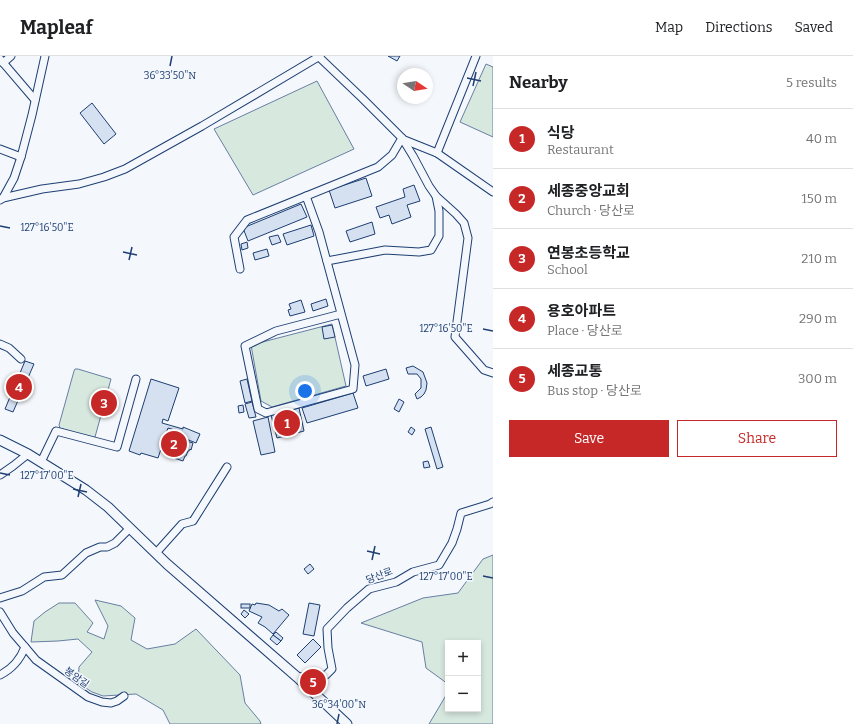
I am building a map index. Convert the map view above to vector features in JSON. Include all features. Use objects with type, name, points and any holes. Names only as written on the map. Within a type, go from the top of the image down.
[{"type":"main road","points":[[0,440],[28,454],[86,490],[108,508],[156,553],[297,677],[347,724]]},
{"type":"street","points":[[11,56],[2,61],[35,100]]},
{"type":"street","points":[[2,199],[14,178],[45,56]]},
{"type":"street","points":[[2,199],[42,189],[79,184],[125,169],[202,126],[320,56],[402,138],[414,156],[429,186],[436,196],[464,223],[468,238],[455,337],[484,370],[493,373]]},
{"type":"street","points":[[437,153],[476,56]]},
{"type":"street","points":[[402,138],[437,153],[493,192]]},
{"type":"street","points":[[240,269],[234,237],[247,220],[378,166],[392,155],[402,138]]},
{"type":"street","points":[[0,149],[20,157]]},
{"type":"street","points":[[306,196],[319,232],[356,365],[353,389],[266,413],[258,409],[245,346],[276,331],[341,314]]},
{"type":"street","points":[[327,261],[386,250],[419,252],[431,250],[439,236],[439,212],[436,196]]},
{"type":"street","points":[[0,344],[9,348],[22,359]]},
{"type":"street","points":[[41,462],[56,431],[117,446],[136,379]]},
{"type":"street","points":[[0,475],[28,454]]},
{"type":"street","points":[[156,553],[182,524],[193,521],[227,467]]},
{"type":"street","name":"당산로","points":[[297,677],[326,675],[332,669],[328,648],[327,629],[370,589],[396,582],[413,572],[439,565],[452,543],[461,513],[493,502]]},
{"type":"street","points":[[0,598],[22,591],[44,577],[62,575],[86,553],[100,546],[107,547],[114,543],[130,528]]},
{"type":"street","name":"봉암길","points":[[0,612],[13,633],[36,660],[88,697],[110,703],[117,701],[124,696]]},
{"type":"street","points":[[0,675],[14,666],[22,656],[25,647]]},
{"type":"shaded area","points":[[486,64],[493,67],[493,137],[460,122]]},
{"type":"shaded area","points":[[317,81],[354,149],[253,195],[214,129]]},
{"type":"shaded area","points":[[332,324],[346,386],[272,407],[261,401],[251,345]]},
{"type":"shaded area","points":[[75,369],[111,379],[95,437],[93,438],[60,428],[59,425]]},
{"type":"shaded area","points":[[493,555],[493,724],[429,724],[445,697],[445,712],[481,712],[481,640],[445,640],[445,682],[426,668],[422,642],[361,623],[423,598],[458,593],[483,559]]},
{"type":"shaded area","points":[[95,600],[121,606],[135,618],[131,640],[147,649],[175,644],[196,629],[240,675],[245,703],[261,724],[170,724],[163,710],[136,694],[103,696],[92,692],[78,683],[79,667],[92,652],[78,639],[31,642],[34,621],[59,603],[75,603],[93,623],[87,632],[104,639],[108,626]]},
{"type":"building","points":[[388,56],[400,56],[397,61]]},
{"type":"building","points":[[92,103],[116,134],[104,144],[80,113]]},
{"type":"building","points":[[366,178],[372,196],[335,208],[329,190]]},
{"type":"building","points":[[414,185],[420,201],[407,205],[411,217],[392,224],[389,215],[380,218],[376,207],[405,197],[403,189]]},
{"type":"building","points":[[301,204],[307,217],[248,241],[243,228]]},
{"type":"building","points":[[372,222],[375,234],[350,242],[346,231]]},
{"type":"building","points":[[311,225],[314,236],[287,245],[283,234]]},
{"type":"building","points":[[278,235],[281,242],[272,245],[269,237]]},
{"type":"building","points":[[247,242],[248,248],[242,250],[241,244]]},
{"type":"building","points":[[267,249],[269,256],[255,260],[253,253]]},
{"type":"building","points":[[326,299],[328,306],[313,311],[311,304]]},
{"type":"building","points":[[301,300],[305,312],[290,316],[288,310],[291,309],[289,304]]},
{"type":"building","points":[[332,325],[335,337],[324,339],[322,327]]},
{"type":"building","points":[[25,361],[34,364],[13,412],[5,409]]},
{"type":"building","points":[[413,366],[423,372],[427,383],[424,394],[417,399],[415,394],[421,388],[421,379],[417,374],[408,374],[406,368]]},
{"type":"building","points":[[386,369],[389,379],[366,386],[363,376]]},
{"type":"building","points":[[151,379],[179,388],[168,421],[163,419],[162,423],[183,429],[183,427],[200,434],[196,443],[181,437],[181,432],[168,428],[158,458],[141,453],[140,455],[129,451]]},
{"type":"building","points":[[247,379],[252,401],[245,403],[240,381]]},
{"type":"building","points":[[353,393],[358,408],[307,423],[302,408]]},
{"type":"building","points":[[399,399],[404,402],[399,412],[394,409]]},
{"type":"building","points":[[252,402],[256,417],[249,418],[245,404]]},
{"type":"building","points":[[243,405],[244,412],[239,413],[238,406]]},
{"type":"building","points":[[299,408],[304,431],[277,438],[271,415]]},
{"type":"building","points":[[268,417],[275,452],[261,455],[253,421]]},
{"type":"building","points":[[411,427],[415,430],[412,435],[408,432]]},
{"type":"building","points":[[431,427],[443,467],[437,469],[425,429]]},
{"type":"building","points":[[170,436],[193,443],[191,450],[190,449],[188,451],[183,461],[174,458],[176,454],[171,452],[170,455],[164,453]]},
{"type":"building","points":[[428,461],[430,467],[424,468],[423,462]]},
{"type":"building","points":[[310,564],[314,569],[308,574],[304,569]]},
{"type":"building","points":[[256,603],[269,605],[279,611],[282,609],[289,615],[273,634],[258,623],[262,617],[249,611],[252,604],[255,605]]},
{"type":"building","points":[[309,603],[320,605],[314,636],[303,634]]},
{"type":"building","points":[[241,604],[250,604],[250,608],[241,608]]},
{"type":"building","points":[[244,610],[249,614],[245,618],[241,614]]},
{"type":"building","points":[[276,632],[283,638],[281,641],[273,635]]},
{"type":"building","points":[[273,635],[281,641],[277,645],[270,639]]},
{"type":"building","points":[[313,639],[321,647],[305,663],[297,655]]},
{"type":"place","name":"용호아파트","points":[[19,387]]},
{"type":"place","name":"연봉초등학교","points":[[104,403]]},
{"type":"place","name":"식당","points":[[287,423]]},
{"type":"place","name":"세종중앙교회","points":[[174,444]]},
{"type":"place","name":"세종교통","points":[[313,682]]}]
